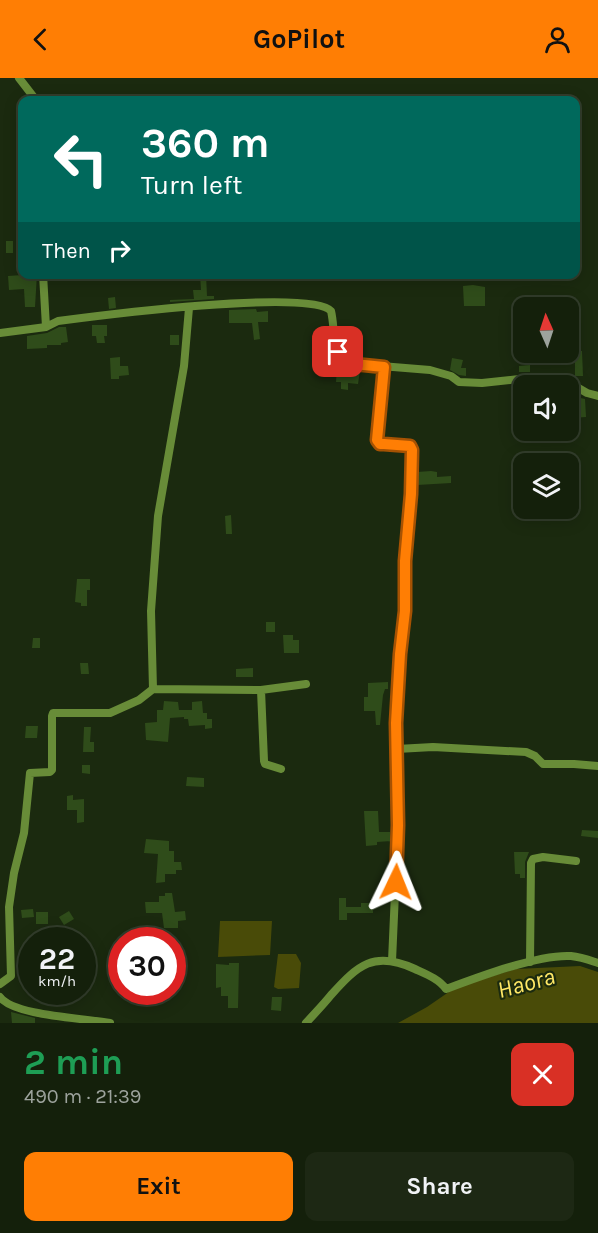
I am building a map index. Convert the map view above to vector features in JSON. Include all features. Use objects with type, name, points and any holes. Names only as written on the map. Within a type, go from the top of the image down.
[{"type":"street","points":[[19,78],[33,96]]},
{"type":"street","points":[[43,279],[46,327]]},
{"type":"street","points":[[0,333],[46,327],[58,321],[189,308],[267,301],[315,304],[328,307],[331,311],[337,349],[342,362],[347,364],[430,370],[451,376],[459,382],[482,383],[528,378],[563,379],[587,393],[598,396]]},
{"type":"street","points":[[153,689],[151,611],[158,516],[182,375],[189,308]]},
{"type":"street","points":[[384,367],[377,440],[380,444],[410,446],[412,453],[405,561],[405,611],[396,723],[398,825],[392,961]]},
{"type":"street","points":[[0,984],[11,976],[9,900],[24,833],[30,785],[29,775],[52,771],[53,713],[110,712],[139,700],[153,689],[261,690],[306,684]]},
{"type":"street","points":[[261,690],[265,764],[281,769]]},
{"type":"street","points":[[397,748],[433,747],[526,752],[535,756],[543,764],[598,766]]},
{"type":"street","points":[[530,962],[531,863],[533,859],[543,857],[576,861]]},
{"type":"street","points":[[306,1023],[352,972],[359,966],[376,962],[392,961],[411,967],[441,982],[446,989],[530,962],[558,956],[570,956],[598,963]]},
{"type":"street","points":[[0,997],[4,1002],[30,1012],[110,1023]]},
{"type":"water","points":[[220,921],[272,921],[270,955],[218,957]]},
{"type":"water","points":[[278,954],[296,954],[301,963],[299,988],[278,989],[274,987]]},
{"type":"water","name":"Haora","points":[[580,966],[598,972],[598,1023],[398,1023],[456,987],[516,969]]},
{"type":"building","points":[[6,241],[13,241],[13,253],[6,253]]},
{"type":"building","points":[[18,275],[18,279],[37,279],[35,307],[25,307],[24,289],[9,290],[8,276]]},
{"type":"building","points":[[200,279],[206,279],[207,296],[214,296],[214,299],[170,302],[170,300],[194,299],[193,290],[201,290]]},
{"type":"building","points":[[463,286],[485,287],[485,306],[464,306]]},
{"type":"building","points":[[115,297],[116,308],[109,309],[108,298]]},
{"type":"building","points":[[256,309],[257,312],[268,311],[268,322],[258,322],[260,339],[254,340],[252,323],[229,323],[229,310]]},
{"type":"building","points":[[92,325],[107,325],[105,343],[97,343],[96,336],[92,336]]},
{"type":"building","points":[[59,327],[66,327],[68,342],[61,343],[61,345],[47,345],[47,348],[27,349],[27,336],[47,333]]},
{"type":"building","points":[[170,335],[179,335],[179,345],[170,345]]},
{"type":"building","points":[[579,351],[582,351],[583,376],[575,375],[575,363],[579,363]]},
{"type":"building","points":[[120,357],[120,366],[128,366],[129,375],[111,379],[110,358]]},
{"type":"building","points":[[452,358],[463,360],[461,368],[466,368],[466,376],[450,370]]},
{"type":"building","points":[[530,365],[530,372],[519,372],[519,366]]},
{"type":"building","points":[[337,366],[343,369],[360,370],[358,384],[348,383],[348,390],[341,389],[341,382],[336,382]]},
{"type":"building","points":[[579,398],[585,399],[586,417],[579,417]]},
{"type":"building","points":[[417,472],[437,472],[437,477],[451,476],[451,483],[417,485]]},
{"type":"building","points":[[231,515],[232,534],[226,534],[225,516]]},
{"type":"building","points":[[77,579],[90,579],[87,606],[81,606],[81,603],[75,602]]},
{"type":"building","points":[[266,622],[275,622],[275,632],[266,632]]},
{"type":"building","points":[[283,635],[293,635],[293,640],[299,640],[299,653],[284,653]]},
{"type":"building","points":[[33,638],[40,638],[40,648],[32,648]]},
{"type":"building","points":[[80,663],[88,663],[89,674],[81,674]]},
{"type":"building","points":[[253,668],[253,677],[236,677],[236,669]]},
{"type":"building","points":[[388,682],[388,689],[385,689],[383,695],[380,725],[376,725],[375,711],[364,711],[364,697],[368,697],[368,683]]},
{"type":"building","points":[[164,701],[178,702],[179,710],[192,710],[192,702],[202,701],[203,713],[207,713],[207,719],[212,719],[212,728],[205,729],[205,725],[189,726],[188,719],[184,717],[170,718],[168,742],[146,740],[145,723],[157,722],[157,710],[163,710]]},
{"type":"building","points":[[26,726],[38,726],[37,738],[25,738]]},
{"type":"building","points":[[84,727],[91,727],[90,742],[94,742],[94,752],[83,752]]},
{"type":"building","points":[[82,765],[90,765],[90,774],[82,773]]},
{"type":"building","points":[[187,777],[204,778],[204,787],[186,786]]},
{"type":"building","points":[[73,795],[73,800],[84,799],[84,822],[77,823],[77,810],[67,810],[67,796]]},
{"type":"building","points":[[364,811],[378,811],[379,832],[390,832],[391,841],[366,846]]},
{"type":"building","points":[[582,830],[598,831],[598,838],[581,836]]},
{"type":"building","points":[[146,839],[169,841],[169,851],[174,851],[174,862],[181,862],[182,870],[176,870],[176,874],[165,874],[165,882],[156,883],[158,854],[144,853]]},
{"type":"building","points":[[514,852],[529,852],[525,862],[525,878],[520,878],[520,874],[515,874]]},
{"type":"building","points":[[165,893],[172,893],[175,912],[185,911],[186,920],[178,921],[178,927],[164,927],[162,913],[146,913],[145,902],[159,902],[159,896],[165,896]]},
{"type":"building","points":[[339,898],[346,898],[346,907],[361,907],[361,903],[373,903],[373,913],[347,913],[347,920],[339,920]]},
{"type":"building","points":[[33,909],[34,917],[22,918],[21,910]]},
{"type":"building","points":[[69,911],[74,919],[64,925],[59,917]]},
{"type":"building","points":[[36,912],[48,912],[48,924],[36,924]]},
{"type":"building","points":[[229,963],[239,963],[238,1008],[228,1008],[228,996],[221,996],[221,987],[216,988],[216,964],[229,965]]},
{"type":"building","points":[[272,997],[282,997],[281,1011],[271,1010]]},
{"type":"building","points":[[11,1012],[35,1018],[35,1023],[12,1023]]},
{"type":"route","points":[[338,352],[344,363],[384,367],[377,440],[380,444],[410,446],[412,450],[411,494],[406,533],[405,611],[396,723],[398,825],[396,882]]}]
